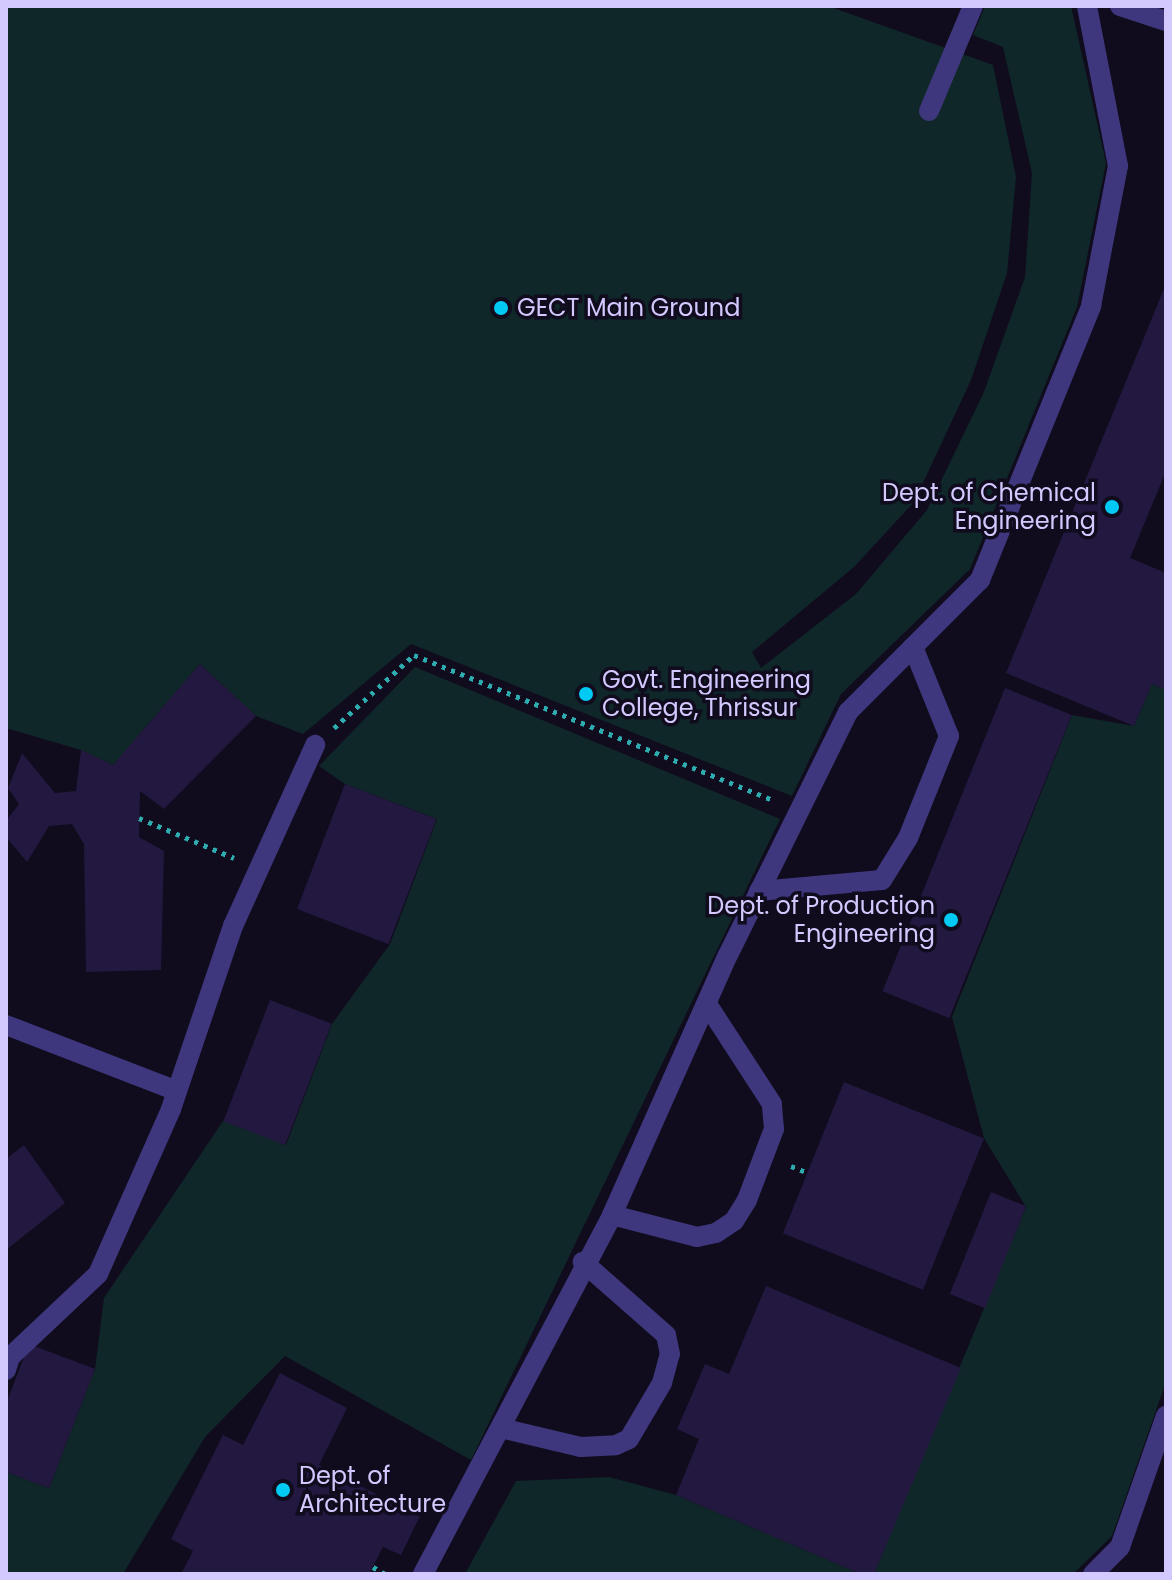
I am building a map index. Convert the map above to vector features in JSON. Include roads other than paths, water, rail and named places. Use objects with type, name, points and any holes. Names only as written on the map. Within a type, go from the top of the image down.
[{"type":"street","points":[[929,111],[973,6]]},
{"type":"street","points":[[423,1574],[501,1428],[583,1262],[612,1215],[759,891],[848,712],[980,580],[1075,369],[1091,306],[1118,166],[1087,6]]},
{"type":"street","points":[[1120,6],[1166,21]]},
{"type":"street","points":[[759,891],[882,880],[908,838],[949,736],[913,647]]},
{"type":"street","points":[[6,1370],[10,1357],[98,1274],[177,1091],[233,926],[315,745]]},
{"type":"street","points":[[612,1215],[697,1237],[716,1233],[734,1221],[747,1200],[774,1129],[772,1104],[707,1004]]},
{"type":"street","points":[[6,1025],[177,1091]]},
{"type":"street","points":[[501,1428],[581,1447],[616,1445],[636,1430],[662,1383],[670,1354],[666,1335],[583,1262]]},
{"type":"street","points":[[1093,1574],[1120,1547],[1166,1416]]},
{"type":"place","name":"GECT Main Ground","points":[[501,308]]},
{"type":"place","name":"Dept. of Chemical Engineering","points":[[1112,507]]},
{"type":"place","name":"Govt. Engineering College, Thrissur","points":[[586,694]]},
{"type":"place","name":"Dept. of Production Engineering","points":[[951,920]]},
{"type":"place","name":"Dept. of Architecture","points":[[283,1490]]}]
